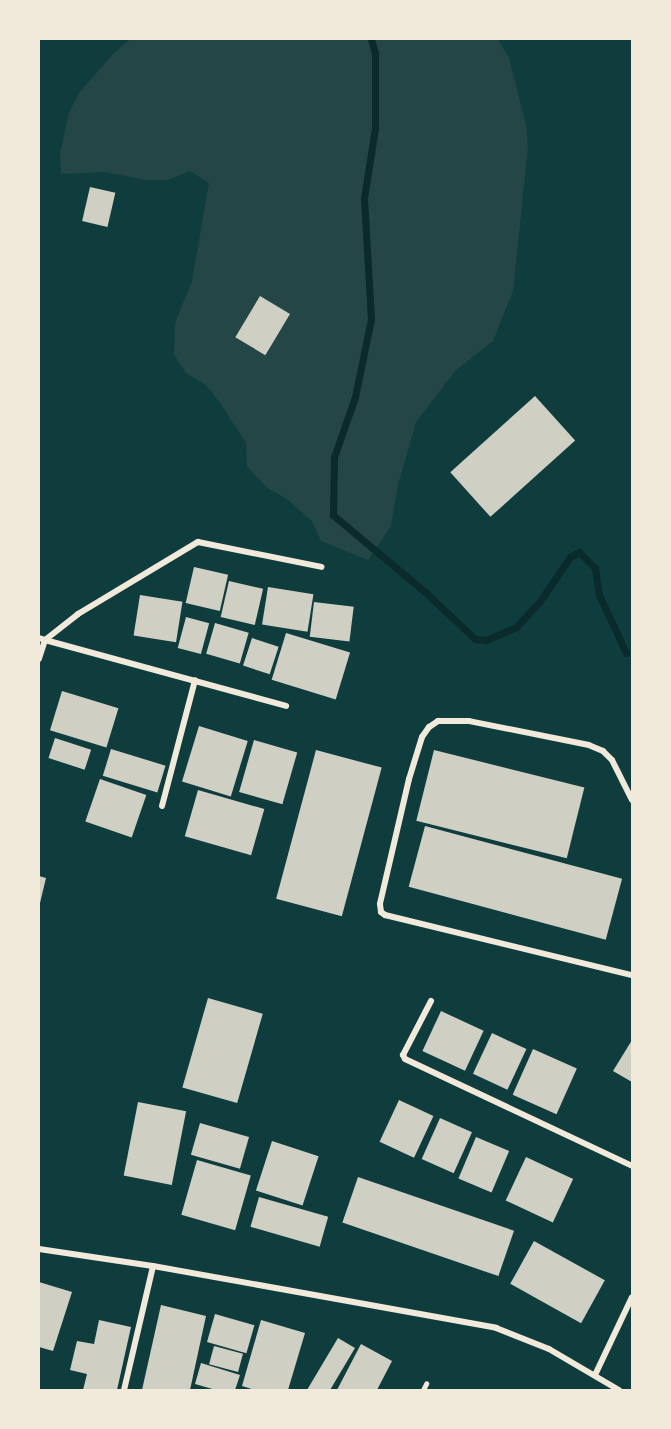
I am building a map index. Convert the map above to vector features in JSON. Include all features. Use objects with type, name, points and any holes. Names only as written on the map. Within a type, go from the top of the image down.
[{"type":"street","points":[[39,659],[42,639],[78,614],[198,542],[322,567]]},
{"type":"street","points":[[42,639],[286,706]]},
{"type":"street","points":[[162,806],[195,680]]},
{"type":"street","points":[[632,800],[612,760],[603,751],[589,745],[469,721],[438,721],[429,727],[422,737],[409,779],[380,904],[381,912],[385,915],[632,975]]},
{"type":"street","points":[[431,1001],[403,1055],[405,1059],[632,1166]]},
{"type":"street","points":[[39,1249],[153,1266],[496,1328],[549,1349],[619,1390]]},
{"type":"street","points":[[124,1390],[153,1266]]},
{"type":"street","points":[[595,1375],[632,1297]]},
{"type":"lane","points":[[423,1390],[426,1384]]},
{"type":"shaded area","points":[[130,39],[498,39],[509,58],[526,125],[528,147],[513,291],[493,341],[455,371],[416,422],[398,485],[391,526],[368,560],[321,541],[312,521],[287,499],[266,487],[247,466],[246,443],[221,404],[206,385],[186,373],[174,355],[175,323],[192,281],[209,183],[190,171],[168,180],[146,180],[104,172],[61,174],[60,153],[69,113],[79,93],[113,54]]},
{"type":"building","points":[[90,187],[115,193],[107,227],[82,221]]},
{"type":"building","points":[[260,296],[290,314],[265,355],[235,337]]},
{"type":"building","points":[[535,396],[575,441],[490,517],[450,472]]},
{"type":"building","points":[[194,567],[228,575],[220,611],[186,603]]},
{"type":"building","points":[[229,581],[263,589],[255,625],[221,617]]},
{"type":"building","points":[[268,587],[313,594],[307,632],[262,625]]},
{"type":"building","points":[[140,595],[182,602],[176,642],[134,635]]},
{"type":"building","points":[[314,602],[354,607],[349,642],[310,637]]},
{"type":"building","points":[[186,617],[209,623],[201,654],[178,648]]},
{"type":"building","points":[[215,623],[249,633],[240,663],[206,654]]},
{"type":"building","points":[[286,633],[350,653],[336,699],[272,680]]},
{"type":"building","points":[[252,638],[279,647],[270,674],[243,666]]},
{"type":"building","points":[[62,691],[118,708],[106,747],[50,730]]},
{"type":"building","points":[[199,726],[248,741],[231,796],[182,781]]},
{"type":"building","points":[[55,738],[91,750],[85,770],[49,758]]},
{"type":"building","points":[[254,740],[297,752],[282,804],[239,792]]},
{"type":"building","points":[[111,749],[166,766],[157,792],[103,776]]},
{"type":"building","points":[[316,750],[382,768],[342,916],[276,899]]},
{"type":"building","points":[[434,750],[584,787],[567,858],[416,821]]},
{"type":"building","points":[[100,779],[146,795],[132,838],[85,822]]},
{"type":"building","points":[[198,790],[264,809],[251,855],[185,836]]},
{"type":"building","points":[[425,826],[622,879],[606,940],[409,887]]},
{"type":"building","points":[[39,876],[46,878],[40,903],[39,903]]},
{"type":"building","points":[[208,998],[263,1014],[237,1103],[182,1087]]},
{"type":"building","points":[[441,1011],[484,1031],[465,1071],[422,1051]]},
{"type":"building","points":[[492,1033],[526,1049],[507,1090],[473,1074]]},
{"type":"building","points":[[632,1040],[632,1082],[613,1071]]},
{"type":"building","points":[[533,1049],[577,1069],[557,1114],[513,1095]]},
{"type":"building","points":[[399,1100],[433,1116],[414,1158],[380,1142]]},
{"type":"building","points":[[138,1102],[186,1111],[172,1185],[124,1176]]},
{"type":"building","points":[[440,1118],[472,1132],[454,1173],[422,1159]]},
{"type":"building","points":[[200,1123],[249,1137],[240,1169],[191,1155]]},
{"type":"building","points":[[476,1137],[509,1151],[492,1192],[458,1178]]},
{"type":"building","points":[[272,1141],[319,1156],[303,1206],[256,1190]]},
{"type":"building","points":[[526,1157],[573,1179],[553,1222],[506,1201]]},
{"type":"building","points":[[197,1160],[251,1175],[235,1230],[181,1215]]},
{"type":"building","points":[[358,1177],[514,1231],[498,1276],[342,1222]]},
{"type":"building","points":[[259,1197],[328,1217],[320,1247],[250,1227]]},
{"type":"building","points":[[534,1241],[605,1280],[581,1323],[510,1284]]},
{"type":"building","points":[[39,1282],[72,1292],[53,1351],[39,1347]]},
{"type":"building","points":[[161,1305],[206,1316],[190,1390],[142,1390]]},
{"type":"building","points":[[215,1314],[254,1325],[246,1353],[207,1342]]},
{"type":"building","points":[[99,1320],[131,1327],[117,1390],[83,1390],[87,1374],[70,1370],[77,1341],[94,1344]]},
{"type":"building","points":[[261,1320],[305,1333],[288,1390],[255,1390],[242,1386]]},
{"type":"building","points":[[338,1338],[355,1348],[330,1390],[307,1390]]},
{"type":"building","points":[[361,1344],[392,1361],[377,1390],[337,1390]]},
{"type":"building","points":[[214,1346],[243,1354],[238,1372],[209,1364]]},
{"type":"building","points":[[201,1363],[240,1375],[235,1390],[216,1390],[195,1384]]},
{"type":"waterway","points":[[371,39],[375,53],[375,128],[364,198],[371,319],[355,397],[334,457],[333,515],[425,592],[475,639],[486,640],[516,627],[540,601],[570,557],[579,552],[595,568],[599,595],[626,653]]}]
